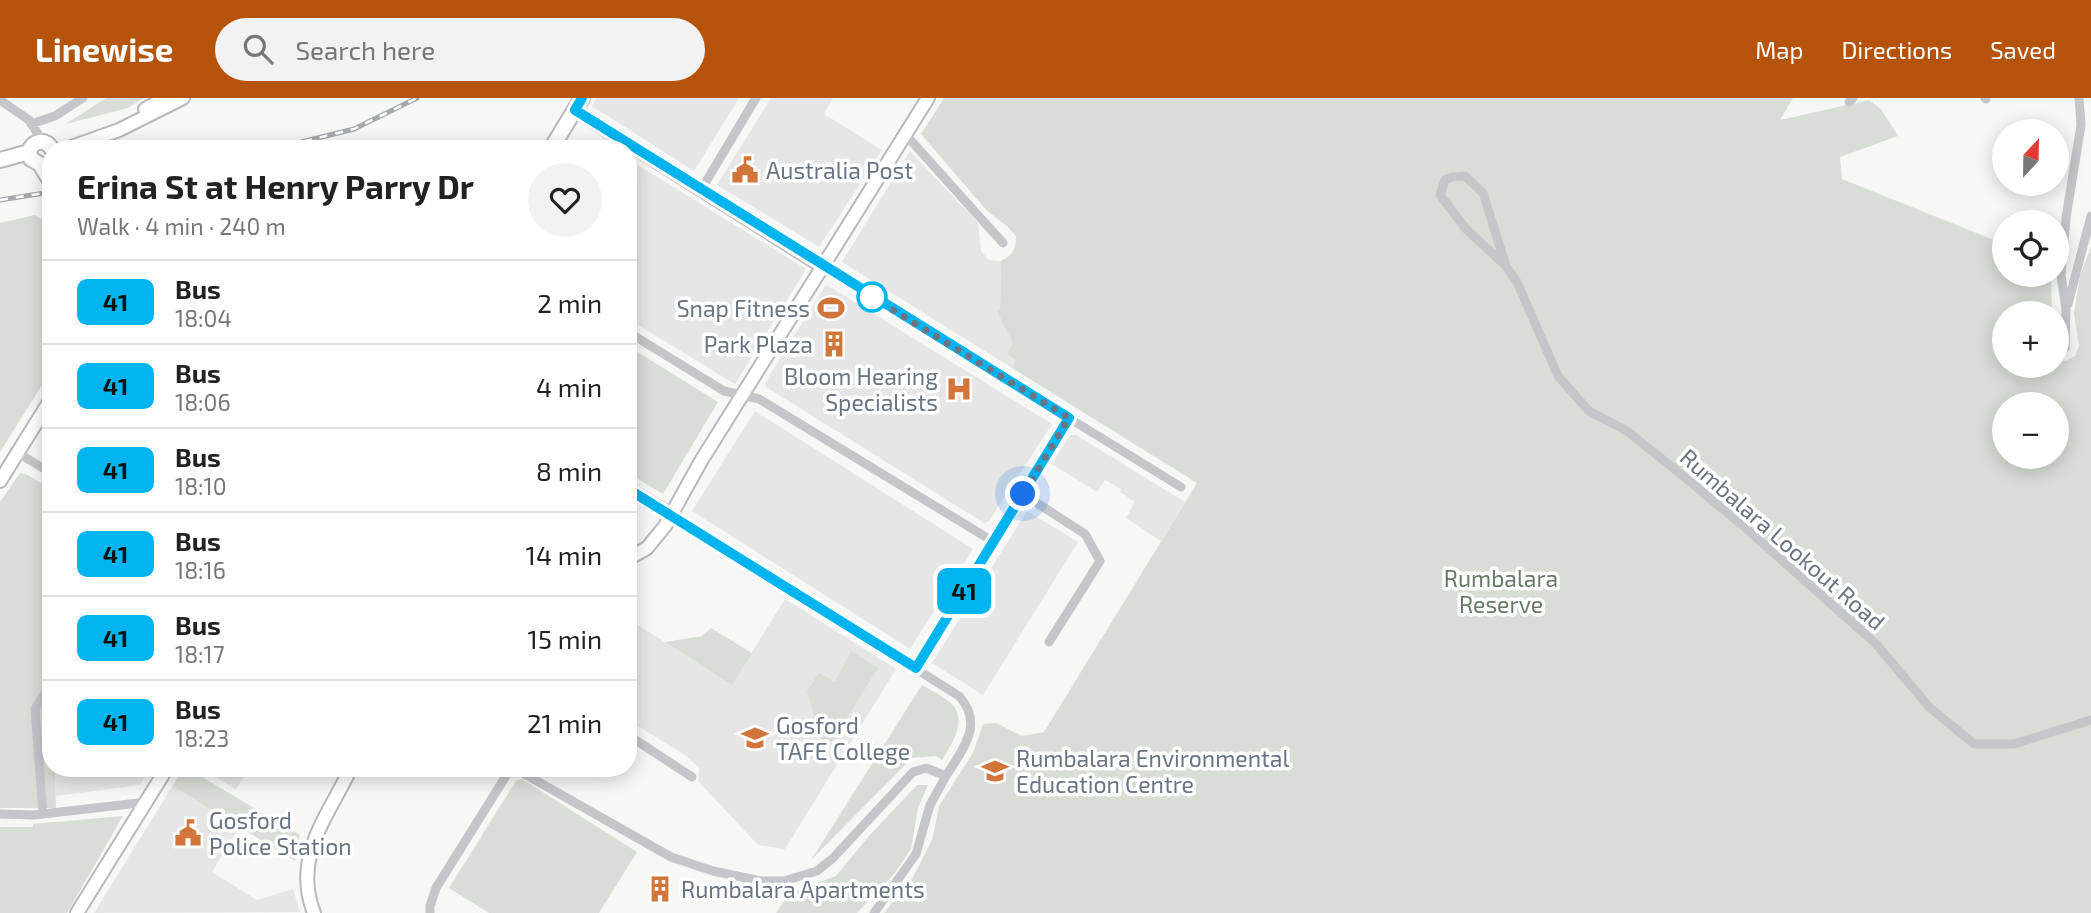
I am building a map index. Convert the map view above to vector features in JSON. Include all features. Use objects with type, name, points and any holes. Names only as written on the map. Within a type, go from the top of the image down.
[{"type":"main road","points":[[556,140],[578,104]]},
{"type":"main road","points":[[3,159],[42,158]]},
{"type":"street","points":[[32,124],[55,116],[83,98]]},
{"type":"street","points":[[81,140],[166,98]]},
{"type":"street","points":[[91,140],[119,130],[183,98]]},
{"type":"street","points":[[701,190],[756,98]]},
{"type":"street","points":[[637,554],[647,548],[663,530],[701,461],[928,98]]},
{"type":"street","points":[[2065,301],[2061,275],[2066,218],[2081,125],[2079,98]]},
{"type":"street","points":[[0,100],[32,124],[42,155]]},
{"type":"street","points":[[578,104],[629,140]]},
{"type":"street","points":[[905,134],[1003,243]]},
{"type":"street","points":[[637,145],[701,190],[1181,487]]},
{"type":"street","name":"Rumbalara Lookout Road","points":[[1506,266],[1483,193],[1465,176],[1445,180],[1440,195],[1466,229],[1506,266],[1517,282],[1558,376],[1589,411],[1626,431],[1740,523],[1876,644],[1929,707],[1974,744],[2014,744],[2091,720]]},
{"type":"street","points":[[2068,301],[2091,216]]},
{"type":"street","points":[[637,338],[724,391],[767,403],[994,542]]},
{"type":"street","points":[[0,481],[42,414]]},
{"type":"street","points":[[916,668],[1069,418]]},
{"type":"street","points":[[18,453],[42,468]]},
{"type":"street","points":[[637,494],[916,668],[959,696],[966,704],[970,713],[968,738],[930,805],[916,854],[874,913]]},
{"type":"street","points":[[1023,494],[1085,534],[1100,561],[1049,642]]},
{"type":"street","points":[[42,697],[35,709],[43,814]]},
{"type":"street","points":[[637,741],[692,777]]},
{"type":"street","points":[[529,777],[671,857],[713,871],[761,881],[784,881],[817,871],[833,858],[913,772],[926,768],[946,776]]},
{"type":"street","points":[[77,913],[162,777]]},
{"type":"street","points":[[314,913],[307,887],[309,855],[320,823],[346,777]]},
{"type":"street","points":[[430,913],[436,888],[507,777]]},
{"type":"street","points":[[0,814],[43,814],[147,802]]},
{"type":"shaded area","points":[[597,98],[739,98],[694,171],[592,106]]},
{"type":"shaded area","points":[[771,98],[833,98],[824,114],[882,150],[819,247],[717,185]]},
{"type":"shaded area","points":[[910,151],[978,223],[981,251],[989,260],[1001,261],[1000,310],[997,312],[1014,342],[1016,360],[1012,368],[842,262]]},
{"type":"shaded area","points":[[637,165],[806,269],[735,384],[637,324]]},
{"type":"shaded area","points":[[827,285],[1052,424],[989,521],[984,523],[766,387],[765,383]]},
{"type":"shaded area","points":[[755,411],[973,549],[910,649],[692,511]]},
{"type":"shaded area","points":[[1070,435],[1076,435],[1185,502],[1161,541],[1126,518],[1135,502],[1120,492],[1121,489],[1105,480],[1097,492],[1052,464]]},
{"type":"shaded area","points":[[1027,511],[1078,542],[983,695],[932,663]]},
{"type":"shaded area","name":"Gosford TAFE College","points":[[785,599],[896,669],[785,849],[758,845],[698,781],[699,768],[685,755],[637,726],[637,625],[732,684]]},
{"type":"shaded area","points":[[55,777],[145,777],[140,785],[56,796]]},
{"type":"shaded area","points":[[216,777],[244,777],[236,790]]},
{"type":"shaded area","points":[[173,785],[240,826],[212,872],[257,900],[293,889],[300,912],[94,913]]},
{"type":"green space","points":[[106,98],[144,98],[128,108],[66,124]]},
{"type":"green space","name":"Rumbalara Reserve","points":[[944,98],[1793,98],[1780,120],[1869,100],[1881,109],[1898,136],[1840,157],[1842,179],[1992,239],[1992,287],[2051,287],[2052,301],[1992,301],[1992,378],[2069,378],[2069,359],[2075,356],[2079,346],[2074,313],[2080,276],[2091,247],[2091,913],[884,913],[913,877],[932,840],[939,806],[973,753],[983,724],[996,723],[1022,736],[1044,732],[1197,483],[1012,368],[1016,360],[1007,354],[1013,342],[997,312],[1000,309],[1001,261],[1013,251],[1016,236],[987,211],[921,134]]},
{"type":"green space","points":[[35,215],[42,219],[42,385],[0,452],[0,223]]},
{"type":"green space","points":[[637,352],[718,402],[663,494],[637,478]]},
{"type":"green space","points":[[20,473],[42,484],[42,777],[55,777],[56,808],[0,808],[0,502]]},
{"type":"green space","points":[[711,628],[752,653],[732,685],[665,642],[702,636]]},
{"type":"green space","points":[[851,651],[878,668],[825,752],[807,691],[819,673],[835,682]]},
{"type":"green space","points":[[922,685],[951,703],[958,717],[957,732],[942,760],[936,756],[912,758],[811,860]]},
{"type":"green space","points":[[178,777],[202,777],[300,835],[295,861],[173,786]]},
{"type":"green space","points":[[522,779],[637,852],[599,913],[489,913],[449,888],[516,781]]},
{"type":"green space","points":[[917,785],[928,785],[918,808],[911,849],[895,873],[857,913],[776,913],[790,893],[836,876]]},
{"type":"green space","points":[[123,816],[67,913],[0,913],[0,827],[33,827],[33,824]]},
{"type":"railway","points":[[309,140],[354,129],[417,98]]},
{"type":"railway","points":[[0,200],[42,193]]},
{"type":"bus line","name":"41","points":[[582,98],[575,110],[623,140]]},
{"type":"bus line","name":"41","points":[[637,149],[1069,418],[916,668],[637,495]]},
{"type":"place","name":"Australia Post","points":[[745,170]]},
{"type":"place","name":"Snap Fitness","points":[[831,308]]},
{"type":"place","name":"Park Plaza","points":[[834,344]]},
{"type":"place","name":"Bloom Hearing Specialists","points":[[959,389]]},
{"type":"place","name":"Gosford TAFE College","points":[[755,738]]},
{"type":"place","name":"Rumbalara Environmental Education Centre","points":[[995,771]]},
{"type":"place","name":"Gosford Police Station","points":[[188,833]]},
{"type":"place","name":"Rumbalara Apartments","points":[[660,889]]},
{"type":"route","points":[[872,297],[1069,418],[1023,494]]}]
